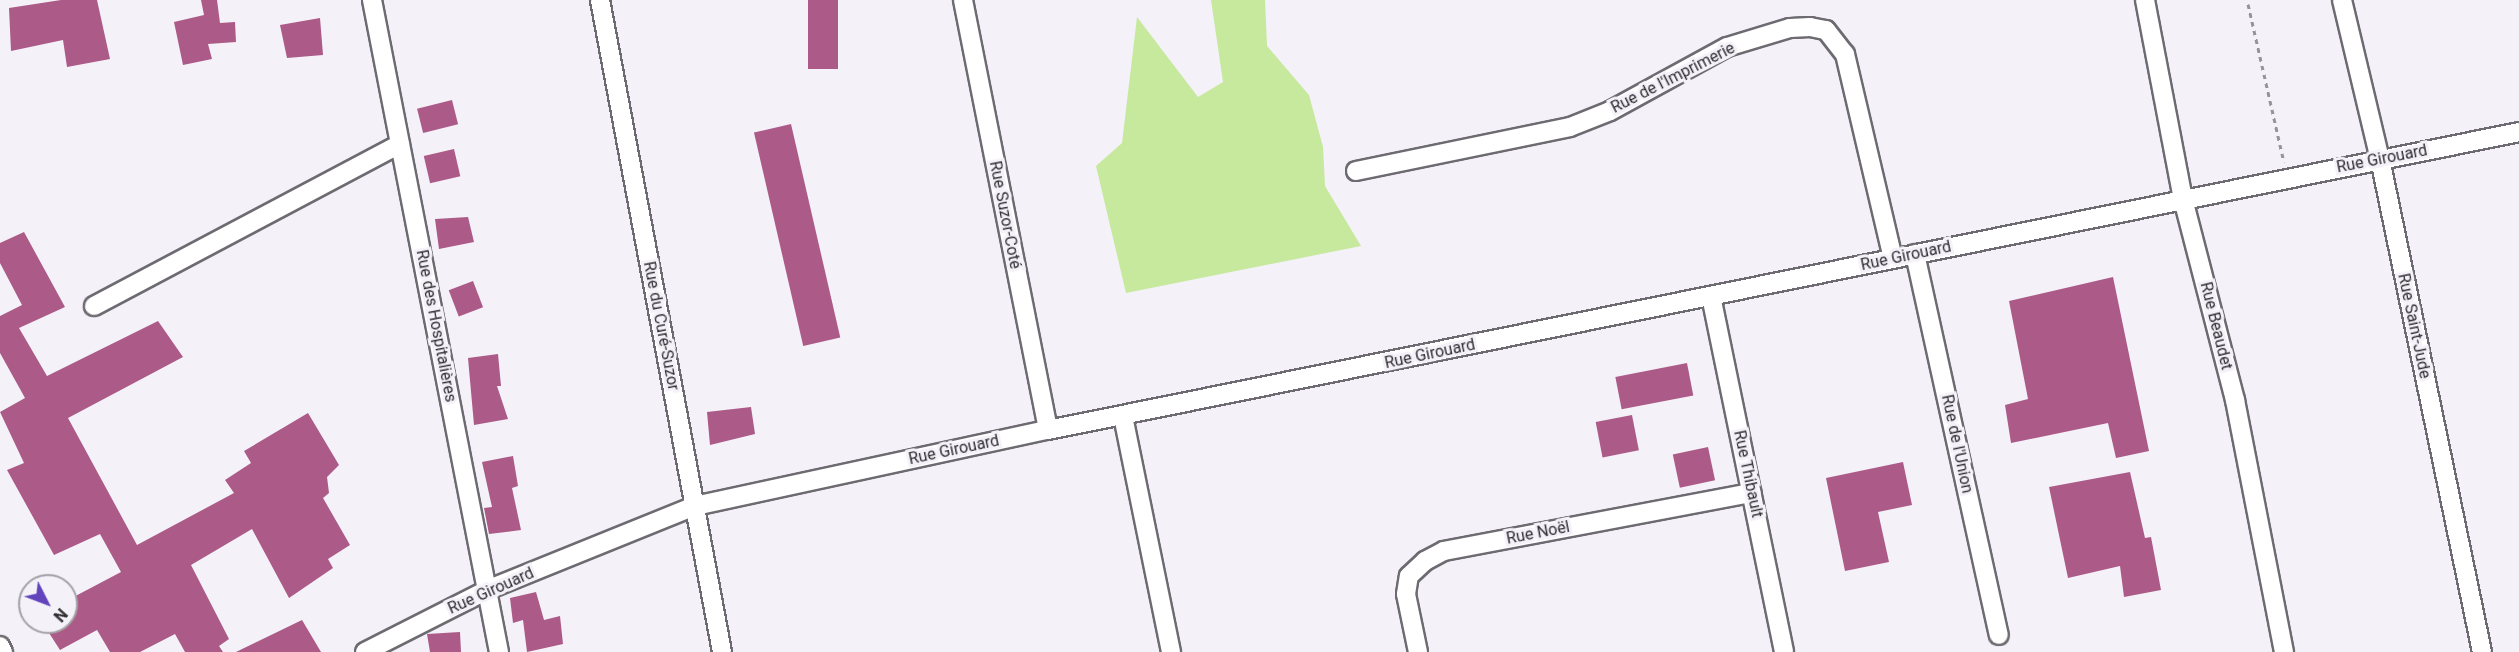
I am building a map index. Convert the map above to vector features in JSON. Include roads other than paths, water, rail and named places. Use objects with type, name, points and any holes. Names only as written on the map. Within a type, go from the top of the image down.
[{"type":"street","name":"Rue des Hospitalières","points":[[372,0],[499,652]]},
{"type":"street","name":"Rue du Curé-Suzor","points":[[600,0],[723,652]]},
{"type":"street","name":"Rue Suzor-Coté","points":[[963,0],[1048,430]]},
{"type":"street","name":"Rue Beaudet","points":[[2145,0],[2183,200],[2235,400],[2284,652]]},
{"type":"street","name":"Rue Saint-Jude","points":[[2342,0],[2380,159],[2482,652]]},
{"type":"street","name":"Rue de l'Imprimerie","points":[[1356,171],[1570,128],[1610,111],[1727,47],[1790,27],[1810,27],[1826,30],[1845,54],[1893,258]]},
{"type":"street","name":"Rue Girouard","points":[[366,652],[487,590],[695,506],[1048,430],[2519,132]]},
{"type":"street","points":[[94,306],[400,144]]},
{"type":"street","name":"Rue de l'Union","points":[[1915,254],[1999,635]]},
{"type":"street","name":"Rue Thibault","points":[[1711,296],[1784,652]]},
{"type":"street","points":[[1123,416],[1171,652]]},
{"type":"street","name":"Rue Noël","points":[[1418,652],[1406,594],[1409,576],[1425,561],[1444,551],[1752,493]]},
{"type":"street","points":[[0,646],[3,652]]}]
